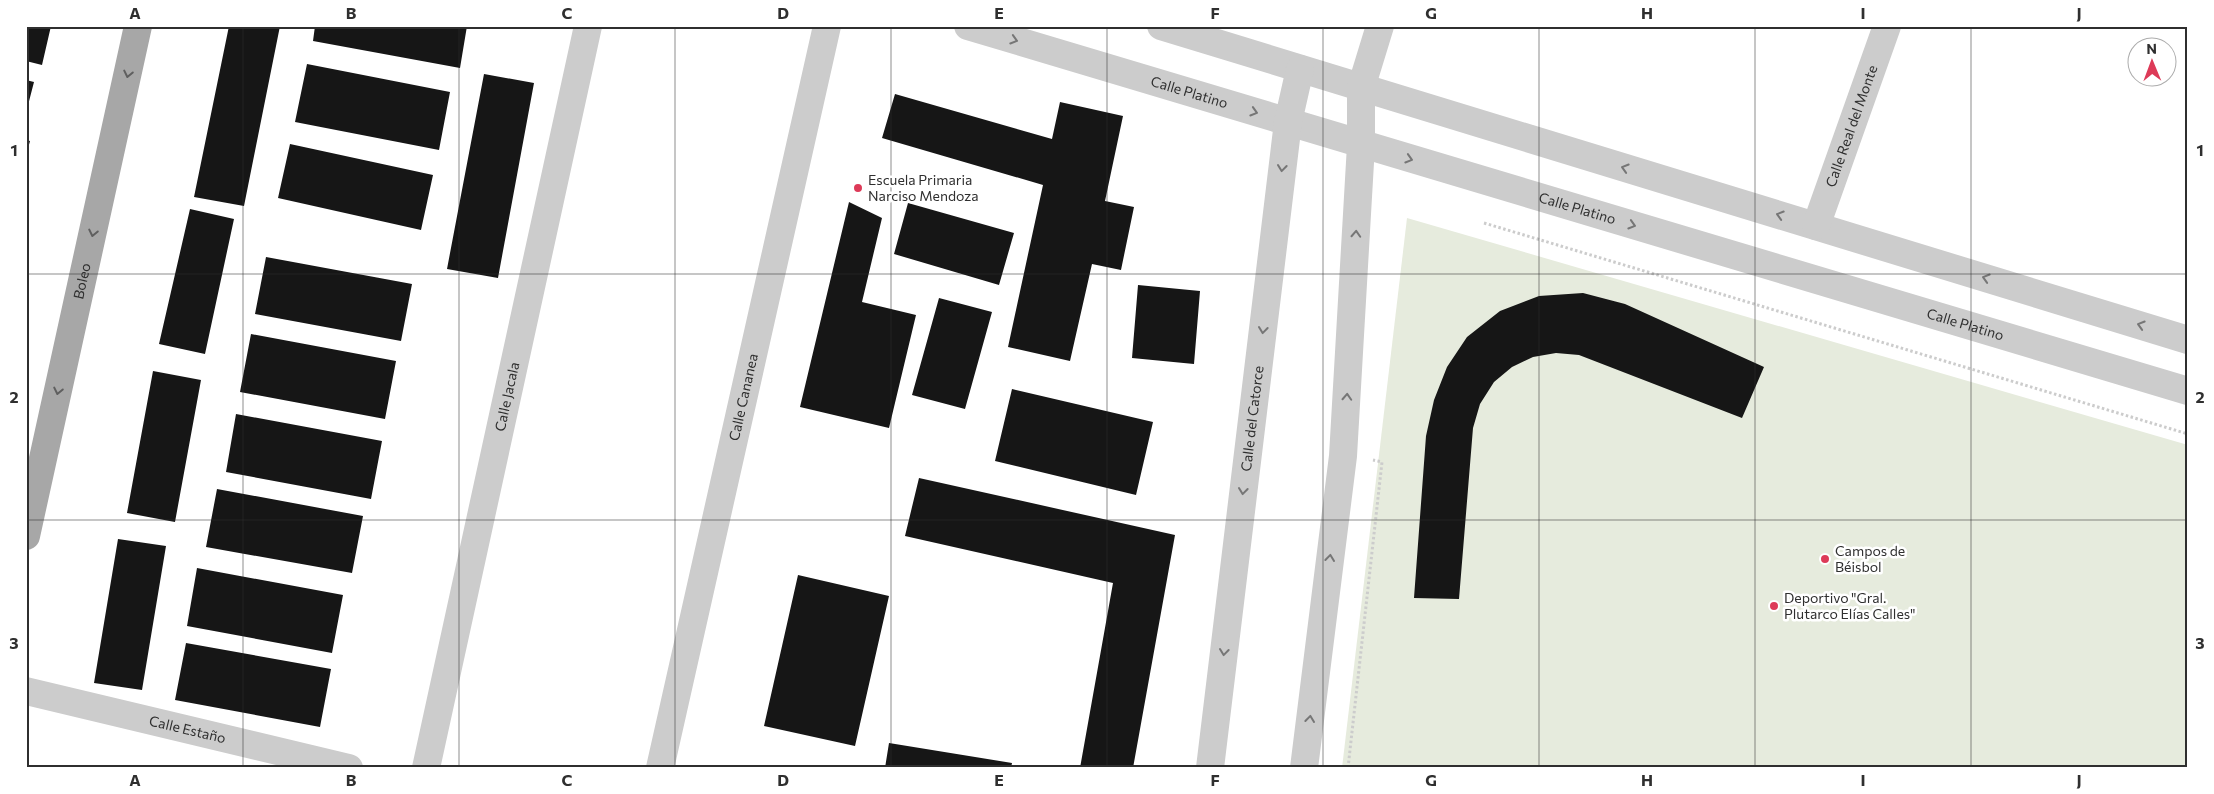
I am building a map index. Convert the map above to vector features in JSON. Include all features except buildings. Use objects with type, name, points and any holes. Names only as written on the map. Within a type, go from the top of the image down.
[{"type":"main road","name":"Boleo","points":[[26,536],[138,26]]},
{"type":"street","name":"Calle Jacala","points":[[426,768],[588,26]]},
{"type":"street","name":"Calle Cananea","points":[[660,768],[827,26]]},
{"type":"street","name":"Calle Platino","points":[[968,26],[2188,391]]},
{"type":"street","points":[[1161,26],[2188,340]]},
{"type":"street","points":[[1304,768],[1343,456],[1361,145],[1361,88],[1380,26]]},
{"type":"street","name":"Calle Real del Monte","points":[[1816,226],[1887,26]]},
{"type":"street","name":"Calle del Catorce","points":[[1210,768],[1288,122],[1300,69]]},
{"type":"street","name":"Calle Estaño","points":[[26,691],[349,768]]},
{"type":"path","points":[[1484,223],[2188,434]]},
{"type":"path","points":[[1343,456],[1382,462],[1348,768]]},
{"type":"shaded area","name":"Campos de Béisbol","points":[[1407,218],[2188,445],[2188,768],[1342,768]]},
{"type":"place","name":"Escuela Primaria Narciso Mendoza","points":[[858,188]]},
{"type":"place","name":"Campos de Béisbol","points":[[1825,559]]},
{"type":"place","name":"Deportivo \"Gral. Plutarco Elías Calles\"","points":[[1774,606]]}]
